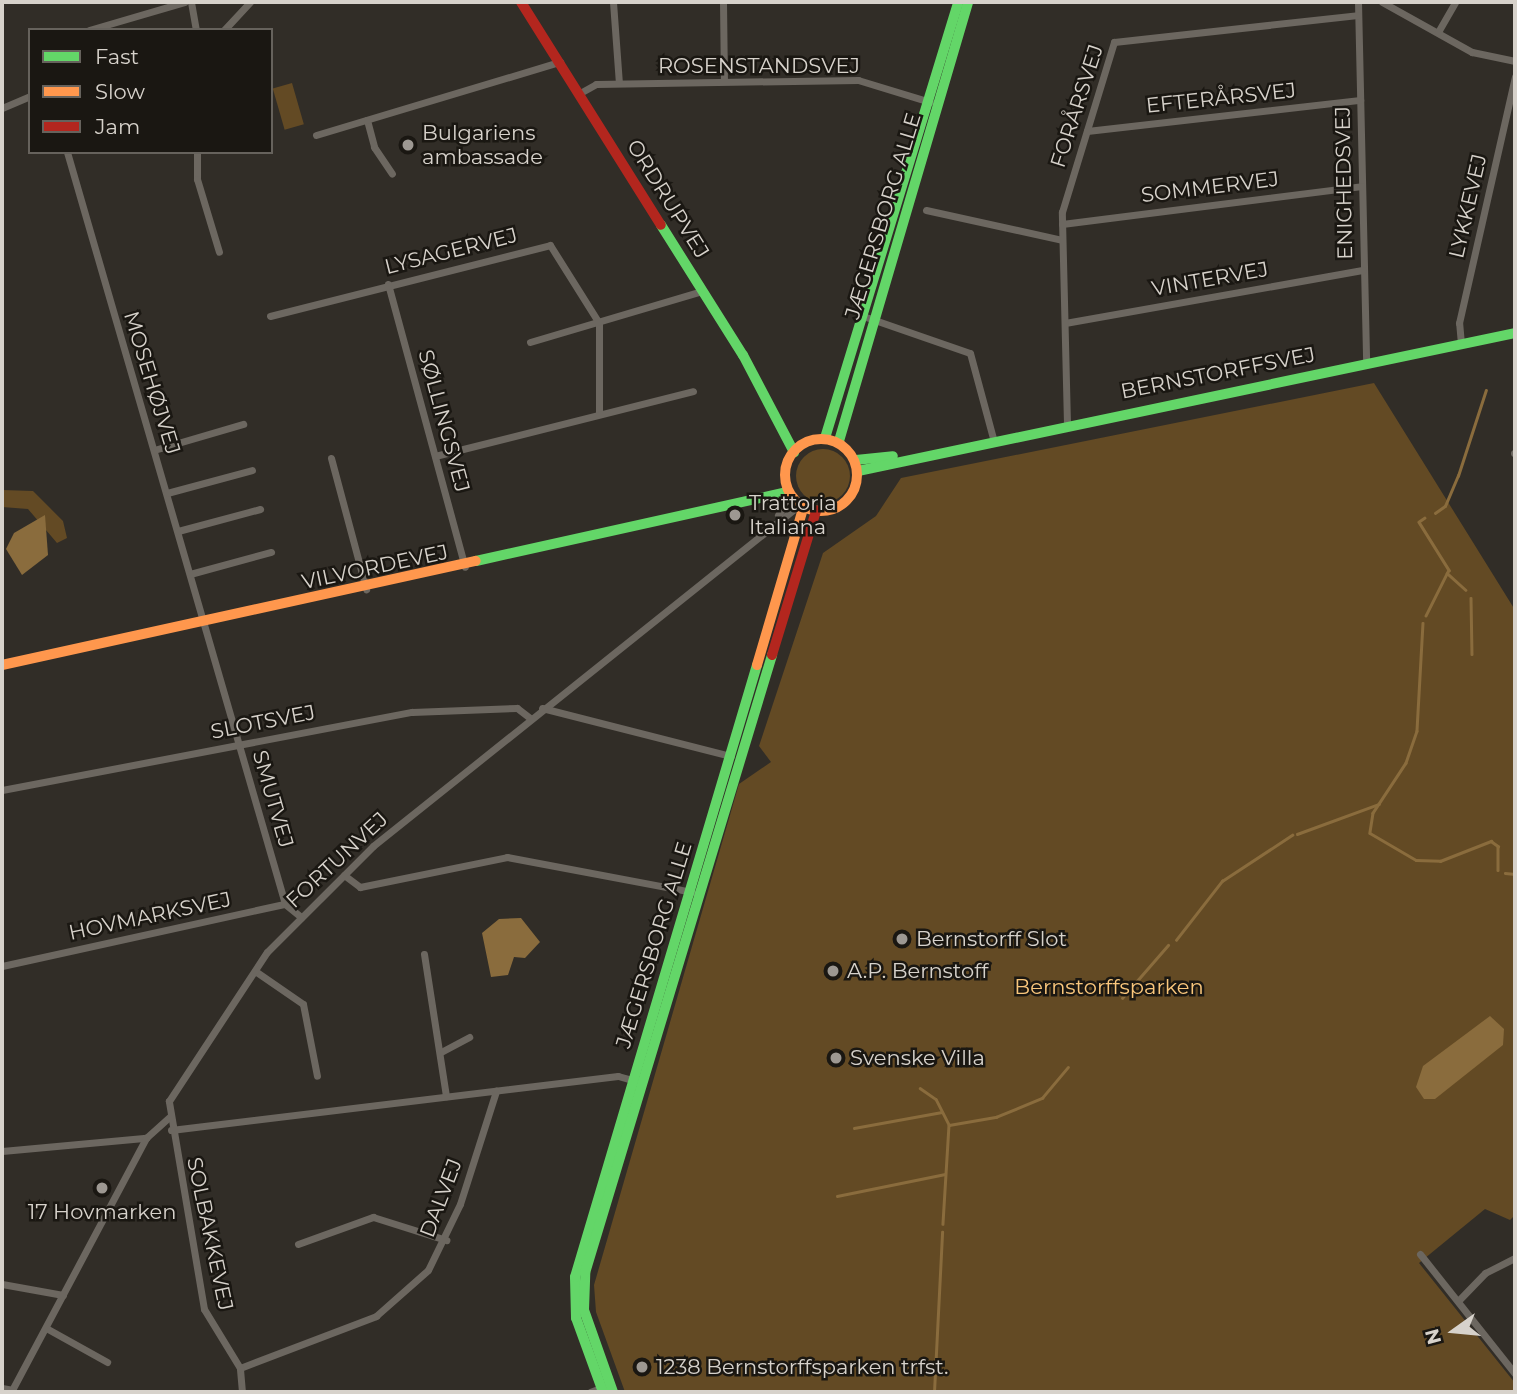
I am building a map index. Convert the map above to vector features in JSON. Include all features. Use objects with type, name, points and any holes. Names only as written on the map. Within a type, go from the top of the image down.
[{"type":"street","points":[[96,28],[184,2]]},
{"type":"street","points":[[191,2],[196,28]]},
{"type":"street","points":[[226,28],[250,2]]},
{"type":"street","name":"ORDRUPVEJ","points":[[521,2],[702,290],[780,419],[794,452]]},
{"type":"street","points":[[613,2],[620,83]]},
{"type":"street","points":[[723,2],[724,81]]},
{"type":"street","name":"JÆGERSBORG ALLE","points":[[825,438],[868,317],[932,103],[958,2]]},
{"type":"street","name":"JÆGERSBORG ALLE","points":[[932,103],[968,2]]},
{"type":"street","name":"ENIGHEDSVEJ","points":[[1358,2],[1366,363]]},
{"type":"street","points":[[1382,2],[1486,57],[1515,61]]},
{"type":"street","points":[[1438,32],[1455,2]]},
{"type":"street","name":"FORÅRSVEJ","points":[[1067,424],[1062,224],[1110,48],[1122,37],[1358,15]]},
{"type":"street","points":[[316,135],[560,62]]},
{"type":"street","name":"LYKKEVEJ","points":[[1461,344],[1459,323],[1515,76]]},
{"type":"street","name":"ROSENSTANDSVEJ","points":[[580,93],[620,83],[858,80],[932,103]]},
{"type":"street","points":[[2,108],[28,97]]},
{"type":"street","name":"EFTERÅRSVEJ","points":[[1087,131],[1360,100]]},
{"type":"street","points":[[367,120],[374,147],[392,174]]},
{"type":"street","name":"MOSEHØJVEJ","points":[[68,154],[205,623]]},
{"type":"street","points":[[197,154],[197,179],[219,252]]},
{"type":"street","name":"SOMMERVEJ","points":[[1062,224],[1362,186]]},
{"type":"street","points":[[926,210],[1062,240]]},
{"type":"street","points":[[939,223],[942,214]]},
{"type":"street","name":"LYSAGERVEJ","points":[[270,316],[550,245],[600,323]]},
{"type":"street","name":"VINTERVEJ","points":[[1065,323],[1362,270]]},
{"type":"street","name":"SØLLINGSVEJ","points":[[388,284],[465,568]]},
{"type":"street","points":[[530,342],[702,290]]},
{"type":"street","points":[[868,317],[970,353],[993,438]]},
{"type":"street","name":"JÆGERSBORG ALLE","points":[[839,441],[868,317]]},
{"type":"street","points":[[599,414],[600,323]]},
{"type":"street","name":"BERNSTORFFSVEJ","points":[[858,471],[993,438],[1515,333]]},
{"type":"street","points":[[435,456],[693,391]]},
{"type":"street","name":"ORDRUPVEJ","points":[[780,419],[806,443]]},
{"type":"street","points":[[154,450],[243,424]]},
{"type":"street","points":[[825,438],[839,441],[856,460],[858,471],[845,500],[816,511],[801,507],[788,490],[794,452],[806,443],[825,438]]},
{"type":"street","name":"BERNSTORFFSVEJ","points":[[856,460],[928,452]]},
{"type":"street","points":[[331,458],[366,590]]},
{"type":"street","points":[[167,493],[252,470]]},
{"type":"street","name":"VILVORDEVEJ","points":[[2,666],[465,568],[788,490]]},
{"type":"street","name":"FORTUNVEJ","points":[[775,518],[788,490]]},
{"type":"street","name":"JÆGERSBORG ALLE","points":[[695,892],[801,507]]},
{"type":"street","name":"FORTUNVEJ","points":[[12,1391],[146,1138],[169,1117],[169,1101],[255,971],[301,917],[344,875],[542,708],[775,518],[801,507]]},
{"type":"street","points":[[178,531],[260,509]]},
{"type":"street","name":"JÆGERSBORG ALLE","points":[[607,1389],[576,1318],[573,1283],[816,511]]},
{"type":"street","points":[[190,574],[271,552]]},
{"type":"street","name":"SMUTVEJ","points":[[205,623],[285,904]]},
{"type":"street","name":"SLOTSVEJ","points":[[2,790],[435,710],[517,708],[530,718]]},
{"type":"street","points":[[542,708],[731,756]]},
{"type":"street","points":[[344,875],[360,887],[506,857],[695,892]]},
{"type":"street","points":[[285,904],[301,917]]},
{"type":"street","name":"HOVMARKSVEJ","points":[[2,966],[285,904]]},
{"type":"street","points":[[424,954],[446,1096]]},
{"type":"street","points":[[255,971],[303,1004],[317,1076]]},
{"type":"street","points":[[441,1052],[469,1037]]},
{"type":"street","points":[[171,1130],[618,1076],[638,1082]]},
{"type":"street","name":"DALVEJ","points":[[240,1367],[376,1316],[428,1270],[446,1240],[496,1091]]},
{"type":"street","name":"SOLBAKKEVEJ","points":[[169,1117],[204,1309],[240,1367],[242,1392]]},
{"type":"street","points":[[2,1151],[146,1138]]},
{"type":"street","points":[[298,1244],[373,1217],[446,1240]]},
{"type":"street","points":[[1420,1254],[1515,1374]]},
{"type":"street","points":[[1458,1301],[1485,1273],[1515,1258]]},
{"type":"street","points":[[2,1284],[62,1295]]},
{"type":"street","points":[[46,1328],[107,1362]]},
{"type":"street","points":[[2,1388],[12,1391]]},
{"type":"street","points":[[590,1392],[607,1389]]},
{"type":"green space","points":[[292,83],[304,124],[285,130],[273,88]]},
{"type":"green space","name":"Bernstorffsparken","points":[[1374,383],[1515,610],[1515,1215],[1510,1220],[1485,1209],[1419,1263],[1515,1383],[1515,1392],[625,1392],[596,1312],[594,1285],[739,784],[771,762],[759,746],[823,553],[876,516],[901,478]]},
{"type":"green space","points":[[828,449],[838,453],[846,461],[850,476],[846,491],[838,499],[818,503],[808,499],[800,491],[796,471],[800,461],[808,453]]},
{"type":"green space","points":[[2,490],[33,491],[63,521],[67,538],[57,543],[28,509],[2,507]]},
{"type":"shaded area","points":[[45,515],[48,555],[22,575],[6,549],[14,533]]},
{"type":"shaded area","points":[[521,918],[540,942],[525,958],[514,957],[508,975],[491,977],[482,933],[499,919]]},
{"type":"shaded area","points":[[1490,1016],[1504,1029],[1503,1045],[1435,1099],[1424,1099],[1416,1087],[1423,1066]]},
{"type":"waterway","points":[[1435,513],[1445,506],[1458,476],[1486,390]]},
{"type":"waterway","points":[[1425,518],[1419,522],[1449,570],[1426,616]]},
{"type":"waterway","points":[[1447,573],[1466,590]]},
{"type":"waterway","points":[[1471,598],[1472,654]]},
{"type":"waterway","points":[[1423,623],[1417,731],[1406,763],[1373,813],[1370,833],[1416,860],[1440,861],[1491,841],[1498,846],[1498,870]]},
{"type":"waterway","points":[[1297,834],[1379,804]]},
{"type":"waterway","points":[[1176,940],[1222,881],[1292,835]]},
{"type":"waterway","points":[[1505,873],[1515,874]]},
{"type":"waterway","points":[[1122,998],[1168,945]]},
{"type":"waterway","points":[[949,1125],[996,1117],[1042,1098],[1068,1067]]},
{"type":"waterway","points":[[920,1088],[936,1099],[949,1125],[943,1224]]},
{"type":"waterway","points":[[854,1128],[942,1112]]},
{"type":"waterway","points":[[837,1196],[945,1174]]},
{"type":"waterway","points":[[934,1392],[942,1232]]},
{"type":"traffic: fast","points":[[825,438],[958,2]]},
{"type":"traffic: fast","points":[[839,441],[968,2]]},
{"type":"traffic: fast","points":[[661,225],[743,355],[794,452]]},
{"type":"traffic: fast","points":[[858,471],[1515,333]]},
{"type":"traffic: fast","points":[[856,460],[893,456]]},
{"type":"traffic: fast","points":[[476,561],[788,492]]},
{"type":"traffic: fast","points":[[613,1392],[584,1310],[585,1273],[772,655]]},
{"type":"traffic: fast","points":[[603,1392],[576,1318],[575,1277],[757,665]]},
{"type":"traffic: slow","points":[[828,439],[847,449],[855,461],[857,475],[855,489],[847,501],[835,509],[814,511],[795,501],[787,489],[785,468],[795,449],[807,441],[828,439]]},
{"type":"traffic: slow","points":[[757,665],[803,509]]},
{"type":"traffic: slow","points":[[2,665],[476,561]]},
{"type":"traffic: jam","points":[[521,2],[661,225]]},
{"type":"traffic: jam","points":[[772,655],[816,511]]},
{"type":"place","name":"Bulgariens ambassade","points":[[408,145]]},
{"type":"place","name":"Trattoria Italiana","points":[[735,515]]},
{"type":"place","name":"Bernstorff Slot","points":[[902,939]]},
{"type":"place","name":"A.P. Bernstoff","points":[[833,971]]},
{"type":"place","name":"Svenske Villa","points":[[836,1058]]},
{"type":"place","name":"17 Hovmarken","points":[[102,1188]]},
{"type":"place","name":"1238 Bernstorffsparken trfst.","points":[[642,1367]]}]
